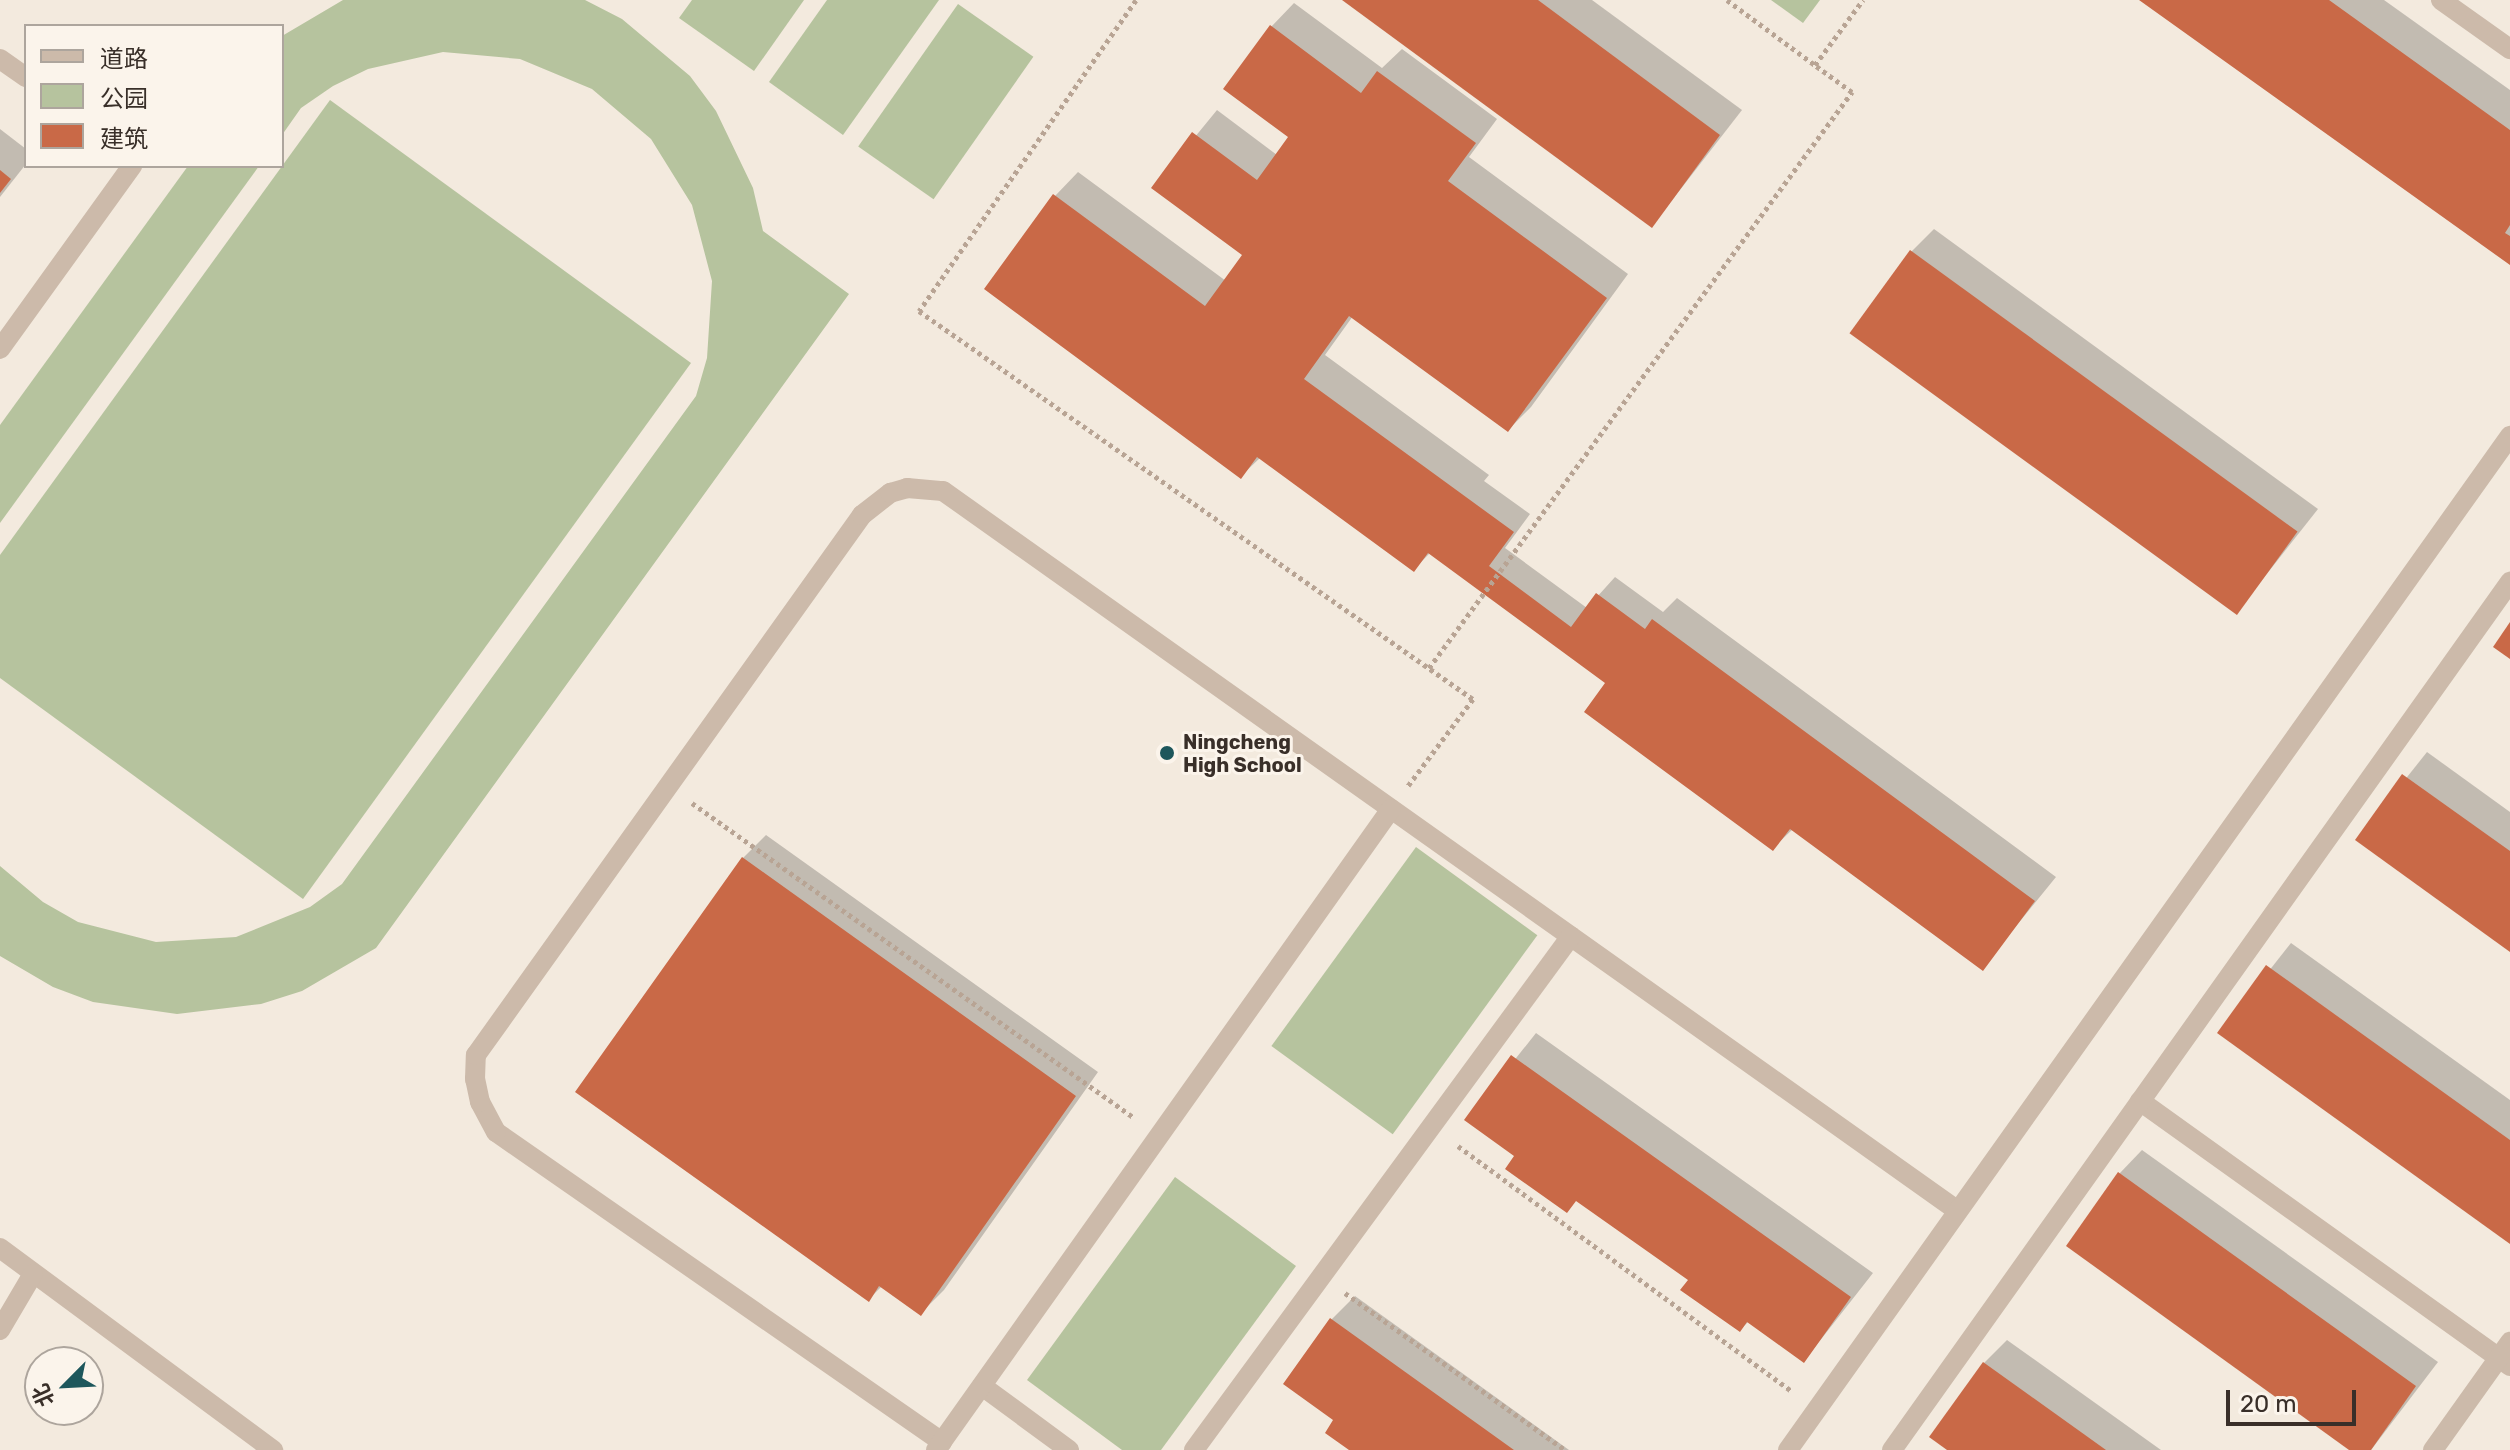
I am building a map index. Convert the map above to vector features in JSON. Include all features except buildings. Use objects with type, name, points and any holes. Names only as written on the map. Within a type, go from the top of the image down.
[{"type":"street","points":[[2441,0],[2510,49]]},
{"type":"street","points":[[0,59],[24,76]]},
{"type":"street","points":[[0,349],[131,168]]},
{"type":"street","points":[[1788,1450],[2510,436]]},
{"type":"street","points":[[1391,809],[939,1446],[496,1132],[480,1102],[476,1055],[862,515],[890,493],[926,487],[943,491],[1958,1211]]},
{"type":"street","points":[[1892,1450],[2510,582]]},
{"type":"street","points":[[1194,1450],[1571,936]]},
{"type":"street","points":[[2140,1101],[2506,1355],[2433,1450]]},
{"type":"street","points":[[0,1248],[273,1450]]},
{"type":"street","points":[[0,1330],[33,1274]]},
{"type":"street","points":[[982,1386],[1069,1450]]},
{"type":"path","points":[[1136,0],[919,311],[1473,699],[1391,809]]},
{"type":"path","points":[[1429,668],[1852,92],[1727,0]]},
{"type":"path","points":[[1815,65],[1863,0]]},
{"type":"path","points":[[668,786],[1159,1136]]},
{"type":"path","points":[[1431,1126],[1816,1410]]},
{"type":"path","points":[[1322,1276],[1565,1450]]},
{"type":"green space","points":[[343,0],[585,0],[622,19],[690,76],[716,111],[753,188],[763,231],[849,294],[376,948],[302,991],[261,1004],[177,1014],[93,1002],[53,987],[0,956],[0,866],[43,902],[78,922],[156,942],[236,937],[310,907],[342,884],[696,396],[707,358],[712,281],[692,205],[651,139],[592,89],[520,59],[443,52],[368,69],[333,86],[301,108],[284,132],[284,35]]},
{"type":"green space","points":[[692,0],[804,0],[754,71],[679,18]]},
{"type":"green space","points":[[827,0],[939,0],[843,135],[769,82]]},
{"type":"green space","points":[[1771,0],[1820,0],[1803,23]]},
{"type":"green space","points":[[958,4],[1033,57],[934,199],[858,147]]},
{"type":"green space","points":[[330,100],[691,363],[303,899],[0,678],[0,555],[281,168],[284,168],[284,163]]},
{"type":"green space","points":[[187,168],[258,168],[0,523],[0,425]]},
{"type":"green space","points":[[1416,847],[1537,935],[1393,1134],[1271,1046]]},
{"type":"green space","points":[[1175,1177],[1296,1266],[1161,1450],[1122,1450],[1027,1380]]},
{"type":"place","name":"Ningcheng High School","points":[[1167,753]]}]
